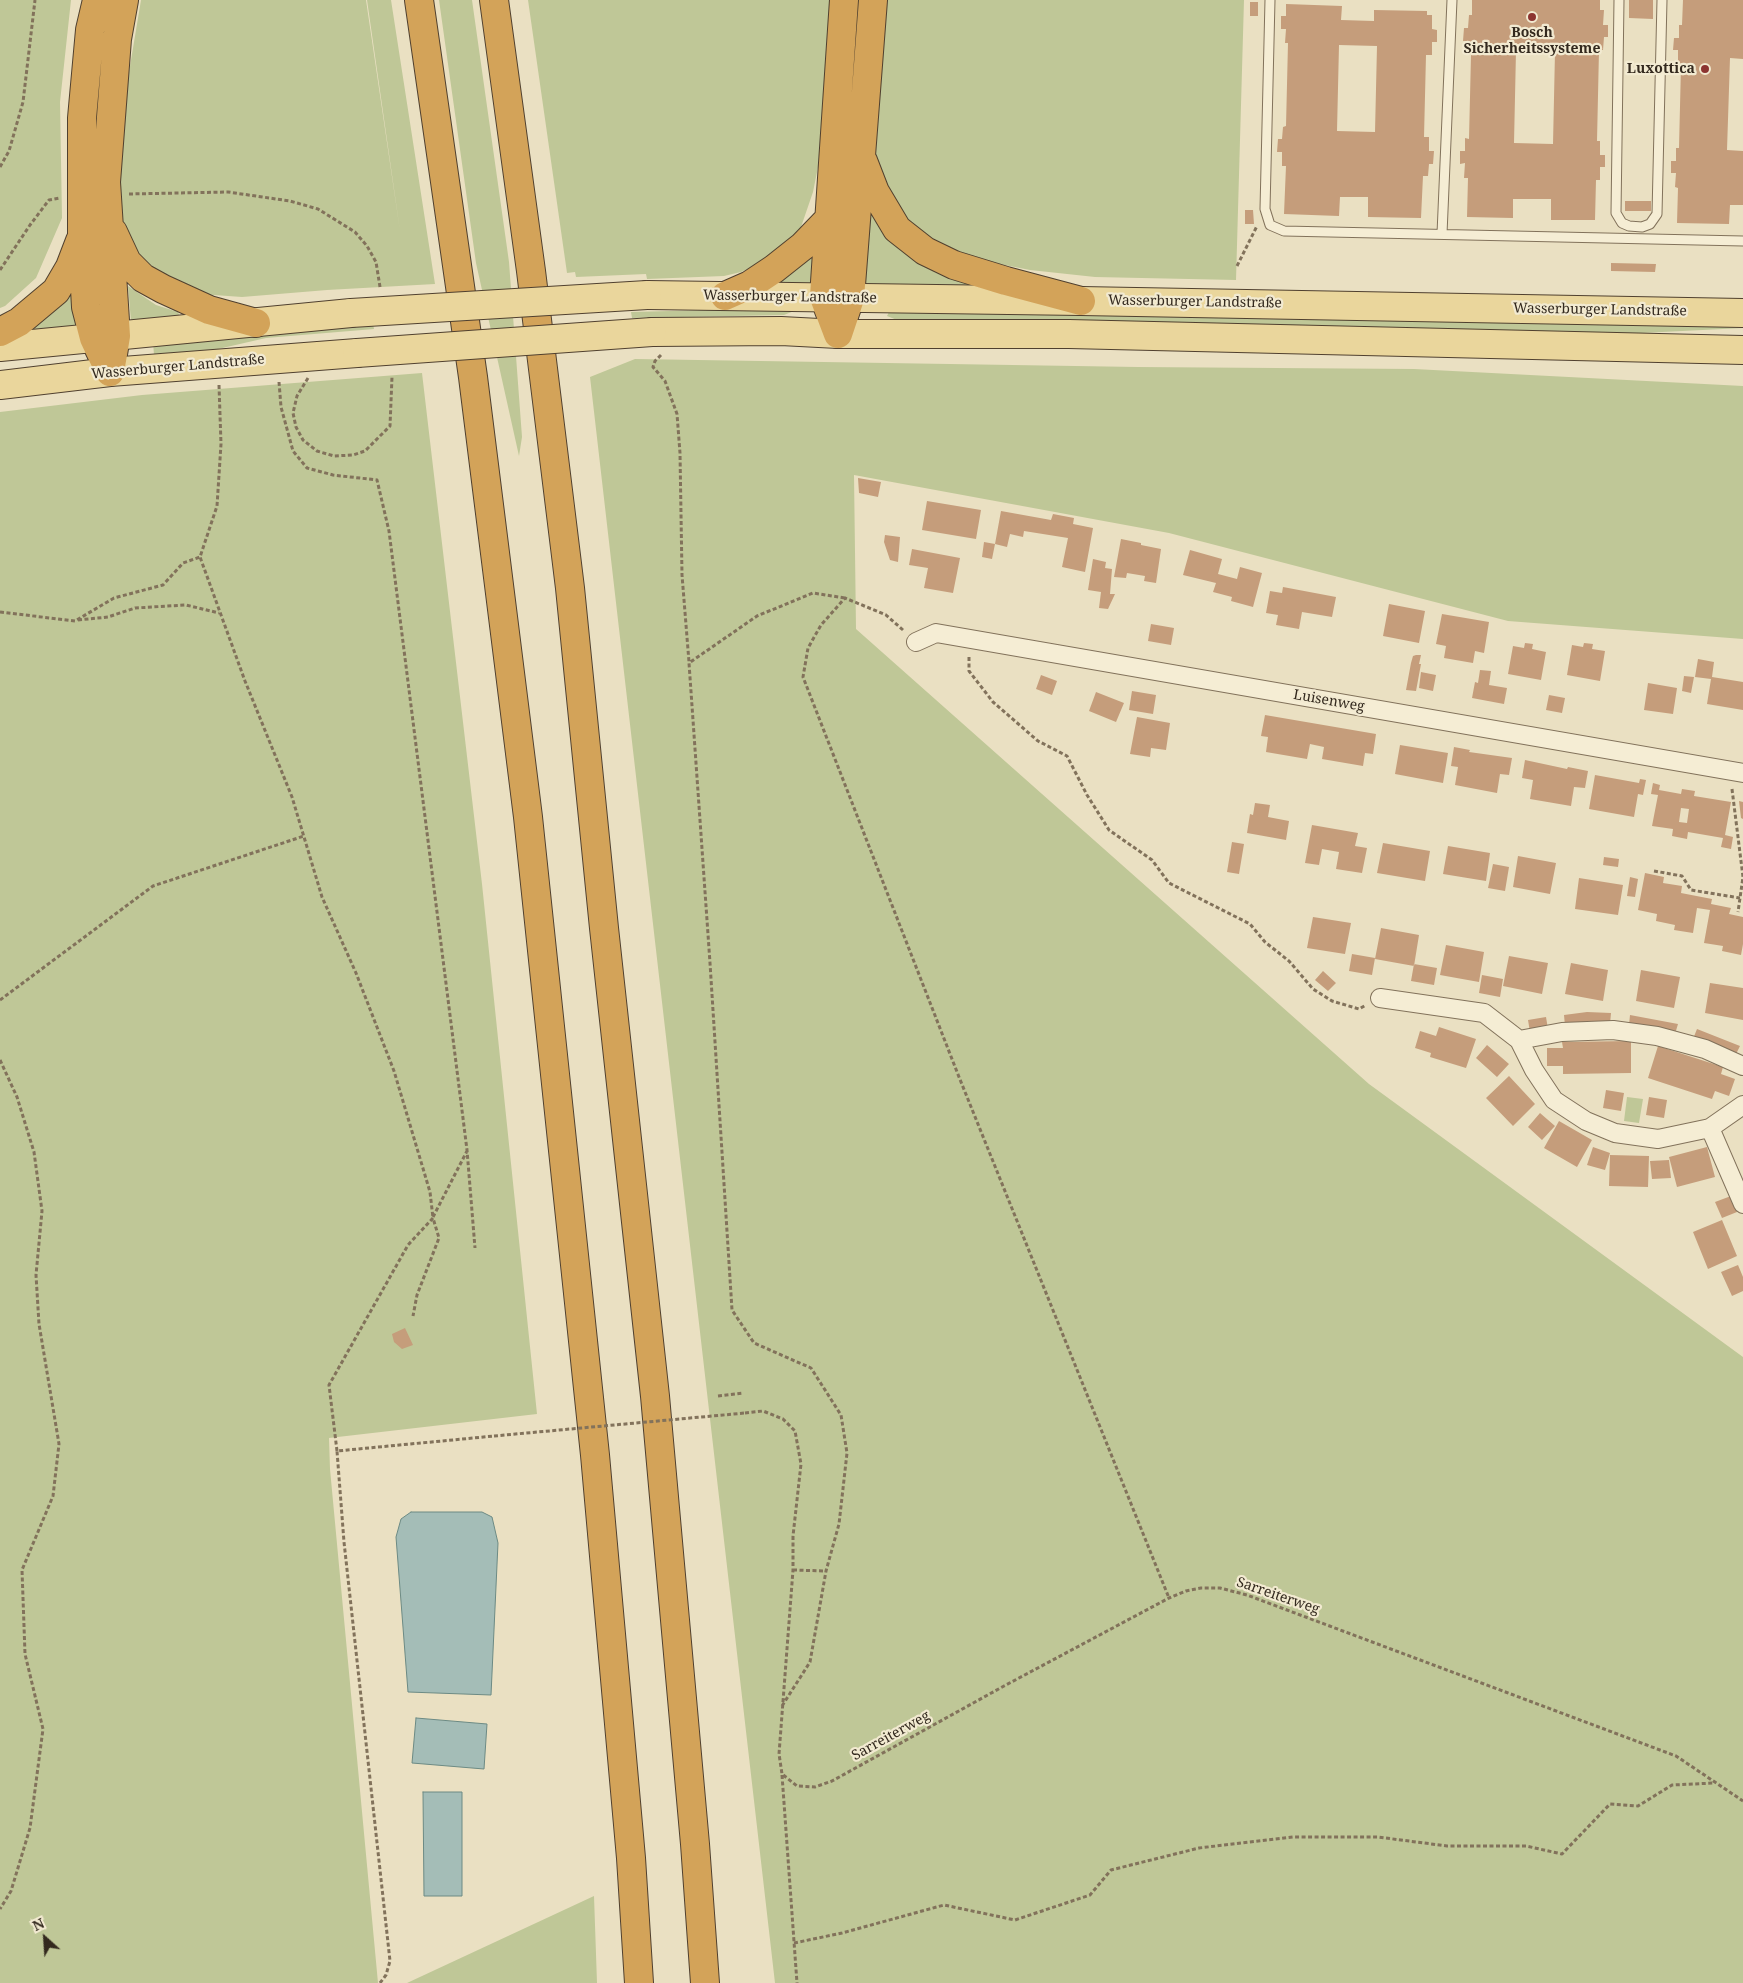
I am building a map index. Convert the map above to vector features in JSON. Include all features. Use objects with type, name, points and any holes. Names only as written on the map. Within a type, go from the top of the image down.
[{"type":"highway","points":[[97,0],[90,30],[82,118],[82,234],[86,307],[105,337]]},
{"type":"highway","points":[[110,372],[105,337],[108,221],[106,182],[117,39],[124,0]]},
{"type":"highway","points":[[419,0],[473,377],[529,827],[595,1455],[631,1858],[640,1983]]},
{"type":"highway","points":[[494,0],[531,271],[570,588],[655,1396],[695,1844],[705,1983]]},
{"type":"highway","points":[[838,334],[831,217],[836,105],[844,0]]},
{"type":"highway","points":[[837,298],[861,156],[873,0]]},
{"type":"highway","points":[[861,156],[875,192],[898,229],[925,250],[954,264],[1006,281],[1081,300]]},
{"type":"highway","points":[[725,296],[750,285],[774,269],[803,246],[831,217]]},
{"type":"highway","points":[[108,221],[127,262],[143,278],[209,310],[256,323]]},
{"type":"highway","points":[[0,332],[19,322],[56,291],[79,247],[82,234]]},
{"type":"main road","name":"Wasserburger Landstraße","points":[[256,323],[351,313],[648,295],[1081,300],[1743,313]]},
{"type":"main road","points":[[0,347],[256,323]]},
{"type":"main road","points":[[657,344],[780,331],[838,334],[1069,334],[1743,350]]},
{"type":"main road","name":"Wasserburger Landstraße","points":[[0,385],[110,372],[357,353],[657,344]]},
{"type":"street","name":"Luisenweg","points":[[916,642],[936,633],[1736,772]]},
{"type":"street","points":[[1380,998],[1484,1013],[1519,1040],[1534,1070],[1554,1100],[1586,1121],[1616,1133],[1658,1139],[1710,1128],[1743,1105]]},
{"type":"street","points":[[1519,1040],[1562,1032],[1613,1030],[1657,1036],[1705,1049],[1743,1066]]},
{"type":"street","points":[[1710,1128],[1743,1204]]},
{"type":"lane","points":[[1270,0],[1265,210],[1270,225],[1284,231],[1743,241]]},
{"type":"lane","points":[[1442,234],[1452,0]]},
{"type":"lane","points":[[1619,0],[1616,213],[1622,222],[1629,226],[1642,227],[1650,224],[1657,214],[1662,0]]},
{"type":"path","points":[[0,167],[9,151],[23,102],[35,0]]},
{"type":"path","points":[[122,194],[228,192],[290,201],[318,209],[355,232],[367,246],[376,262],[380,287]]},
{"type":"path","points":[[0,270],[49,200],[64,197]]},
{"type":"path","points":[[1237,266],[1265,210]]},
{"type":"path","points":[[0,261],[7,260]]},
{"type":"path","points":[[657,344],[653,367],[665,380],[677,414],[680,453],[682,575],[710,963],[732,1310],[754,1343],[810,1368],[841,1415],[847,1453],[839,1524],[826,1571],[810,1662],[782,1707]]},
{"type":"path","points":[[309,376],[297,396],[293,412],[296,427],[303,440],[317,451],[334,456],[353,455],[366,451],[390,426],[392,377]]},
{"type":"path","points":[[279,378],[281,407],[293,451],[307,468],[333,475],[377,480],[389,530],[467,1150],[475,1248]]},
{"type":"path","points":[[219,383],[221,444],[217,506],[200,557],[245,680],[292,797],[322,897],[356,973],[394,1071],[430,1192],[433,1218],[439,1238],[417,1295],[413,1316]]},
{"type":"path","points":[[75,621],[114,598],[163,585],[183,563],[200,557]]},
{"type":"path","points":[[689,663],[757,616],[813,593],[845,598],[886,615],[916,642]]},
{"type":"path","points":[[845,598],[821,625],[808,648],[803,677],[959,1077],[1170,1598]]},
{"type":"path","points":[[0,612],[75,621],[108,617],[135,608],[186,605],[220,613]]},
{"type":"path","points":[[969,671],[994,702],[1023,728],[1038,741],[1067,756],[1087,795],[1109,830],[1152,860],[1168,883],[1250,924],[1265,942],[1289,961],[1312,989],[1332,1001],[1358,1009],[1380,998]]},
{"type":"path","points":[[1736,772],[1743,877],[1738,912]]},
{"type":"path","points":[[0,1000],[153,886],[304,836]]},
{"type":"path","points":[[1654,871],[1682,876],[1690,890],[1740,898]]},
{"type":"path","points":[[0,1060],[17,1097],[34,1152],[42,1211],[36,1275],[40,1324],[59,1444],[52,1496],[22,1570],[25,1654],[43,1729],[30,1828],[11,1891],[0,1909]]},
{"type":"path","points":[[380,1983],[386,1975],[390,1961],[329,1385],[408,1245],[433,1218],[467,1150]]},
{"type":"path","points":[[718,1396],[743,1393]]},
{"type":"path","points":[[337,1451],[763,1411],[783,1419],[795,1431],[801,1464],[793,1536],[793,1570],[779,1754],[797,1983]]},
{"type":"path","points":[[793,1570],[826,1571]]},
{"type":"path","name":"Sarreiterweg","points":[[782,1774],[797,1786],[815,1786],[832,1781],[1004,1686],[1170,1598],[1186,1591],[1201,1588],[1220,1588],[1247,1595],[1676,1756],[1743,1801]]},
{"type":"path","points":[[794,1943],[842,1933],[944,1904],[1015,1920],[1090,1895],[1111,1870],[1198,1848],[1227,1844],[1293,1837],[1378,1837],[1447,1846],[1526,1846],[1562,1854],[1610,1804],[1638,1806],[1672,1785],[1716,1782]]},
{"type":"green space","points":[[0,0],[71,0],[60,102],[62,218],[36,278],[5,306],[0,308]]},
{"type":"green space","points":[[141,0],[366,0],[400,231],[367,0],[391,0],[435,284],[242,297],[200,294],[149,272],[122,227],[120,174],[122,114]]},
{"type":"green space","points":[[439,0],[472,0],[509,262],[522,437],[519,456],[476,263]]},
{"type":"green space","points":[[528,0],[834,0],[821,152],[813,192],[801,227],[784,247],[766,260],[741,272],[724,276],[647,279],[646,274],[576,277],[575,272],[567,273]]},
{"type":"green space","points":[[881,0],[1244,0],[1236,280],[1095,277],[1030,270],[964,257],[929,239],[912,227],[875,166],[873,125]]},
{"type":"green space","points":[[866,200],[979,287],[861,286]]},
{"type":"green space","points":[[817,247],[813,287],[761,288]]},
{"type":"green space","points":[[73,278],[77,327],[17,333],[38,324],[51,314],[66,293]]},
{"type":"green space","points":[[128,286],[156,305],[178,312],[180,317],[131,321]]},
{"type":"green space","points":[[785,308],[794,311],[784,315],[632,318],[631,312]]},
{"type":"green space","points":[[890,310],[1743,325],[1743,328],[1601,335],[897,320],[887,316]]},
{"type":"green space","points":[[373,324],[374,329],[266,338],[218,349],[154,355],[153,342]]},
{"type":"green space","points":[[635,359],[1138,367],[1414,369],[1743,386],[1743,639],[1508,621],[1169,533],[854,475],[856,629],[1369,1084],[1743,1357],[1743,1983],[775,1983],[590,377]]},
{"type":"green space","points":[[422,373],[482,884],[537,1414],[329,1438],[330,1469],[378,1983],[0,1983],[0,412],[142,395]]},
{"type":"green space","points":[[1627,1097],[1643,1099],[1639,1123],[1624,1121]]},
{"type":"green space","points":[[594,1896],[597,1983],[407,1983]]},
{"type":"water","points":[[411,1512],[482,1512],[492,1517],[498,1543],[491,1695],[408,1692],[396,1537],[401,1519]]},
{"type":"water","points":[[416,1718],[487,1724],[484,1769],[412,1763]]},
{"type":"water","points":[[423,1792],[462,1792],[462,1896],[424,1896]]},
{"type":"building","points":[[1472,0],[1600,0],[1600,10],[1604,10],[1603,25],[1608,25],[1608,37],[1604,37],[1603,50],[1599,50],[1597,141],[1600,141],[1600,155],[1605,155],[1605,167],[1600,167],[1600,180],[1596,180],[1595,220],[1551,220],[1551,199],[1513,199],[1513,218],[1467,217],[1468,178],[1464,178],[1465,163],[1460,164],[1460,151],[1465,151],[1465,138],[1469,139],[1471,55],[1468,55],[1468,41],[1463,41],[1464,28],[1468,28],[1469,15],[1472,15]],"holes":[[[1516,51],[1555,52],[1553,144],[1514,143]]]},
{"type":"building","points":[[1629,0],[1653,0],[1653,19],[1629,18]]},
{"type":"building","points":[[1683,0],[1743,0],[1743,59],[1730,58],[1727,150],[1743,151],[1743,205],[1730,205],[1729,224],[1677,223],[1678,188],[1675,187],[1676,173],[1671,173],[1671,161],[1676,161],[1676,148],[1679,148],[1681,65],[1678,65],[1678,50],[1673,50],[1674,38],[1679,38],[1679,25],[1682,25]]},
{"type":"building","points":[[1250,2],[1258,2],[1258,16],[1250,16]]},
{"type":"building","points":[[1286,4],[1342,6],[1341,20],[1374,21],[1374,10],[1427,11],[1427,15],[1432,15],[1432,29],[1437,30],[1437,42],[1432,42],[1432,55],[1426,55],[1424,137],[1429,137],[1429,151],[1434,151],[1433,164],[1429,164],[1428,176],[1423,176],[1421,218],[1368,217],[1368,197],[1340,197],[1339,216],[1284,214],[1286,166],[1282,166],[1282,152],[1277,152],[1278,139],[1282,139],[1283,127],[1286,126],[1288,43],[1285,43],[1286,29],[1281,29],[1281,16],[1286,16]],"holes":[[[1339,45],[1377,46],[1375,132],[1337,131]]]},
{"type":"building","points":[[1625,201],[1651,201],[1651,211],[1625,211]]},
{"type":"building","points":[[1245,210],[1253,210],[1254,224],[1245,224]]},
{"type":"building","points":[[1611,263],[1656,264],[1655,272],[1611,271]]},
{"type":"building","points":[[858,478],[881,482],[878,497],[859,493]]},
{"type":"building","points":[[927,501],[981,510],[976,539],[922,530]]},
{"type":"building","points":[[1001,511],[1051,520],[1053,514],[1074,518],[1073,524],[1093,528],[1085,572],[1062,567],[1068,538],[1024,531],[1023,537],[1010,534],[1007,547],[995,544]]},
{"type":"building","points":[[885,535],[900,537],[898,562],[890,560],[884,542]]},
{"type":"building","points":[[1121,539],[1161,549],[1156,583],[1144,581],[1145,576],[1127,573],[1126,578],[1114,577]]},
{"type":"building","points":[[984,542],[995,544],[992,559],[982,557]]},
{"type":"building","points":[[912,549],[960,558],[953,593],[924,588],[928,568],[909,565]]},
{"type":"building","points":[[1190,550],[1222,559],[1218,574],[1237,579],[1240,567],[1262,573],[1253,607],[1231,601],[1232,597],[1213,592],[1216,583],[1183,575]]},
{"type":"building","points":[[1093,559],[1106,562],[1105,568],[1112,569],[1110,594],[1115,594],[1108,609],[1099,608],[1101,592],[1088,590]]},
{"type":"building","points":[[1283,587],[1336,597],[1332,617],[1302,612],[1299,629],[1276,625],[1278,615],[1266,613],[1270,591],[1282,593]]},
{"type":"building","points":[[1389,604],[1425,611],[1419,643],[1383,636]]},
{"type":"building","points":[[1442,614],[1489,622],[1484,653],[1475,651],[1473,663],[1444,658],[1446,646],[1436,644]]},
{"type":"building","points":[[1151,624],[1174,628],[1171,645],[1148,641]]},
{"type":"building","points":[[1525,643],[1533,644],[1532,649],[1546,652],[1541,680],[1508,674],[1513,646],[1524,648]]},
{"type":"building","points":[[1584,643],[1593,644],[1592,649],[1605,651],[1600,681],[1567,675],[1572,645],[1583,647]]},
{"type":"building","points":[[1421,655],[1419,664],[1421,664],[1416,691],[1406,690],[1413,656]]},
{"type":"building","points":[[1698,659],[1714,662],[1712,677],[1743,682],[1743,710],[1707,704],[1711,679],[1695,677]]},
{"type":"building","points":[[1480,670],[1491,671],[1489,685],[1507,688],[1504,704],[1472,698],[1475,682],[1478,683]]},
{"type":"building","points":[[1421,672],[1436,675],[1433,691],[1419,688]]},
{"type":"building","points":[[1041,675],[1057,681],[1052,695],[1036,689]]},
{"type":"building","points":[[1684,676],[1694,677],[1691,693],[1682,691]]},
{"type":"building","points":[[1648,683],[1677,688],[1673,714],[1644,710]]},
{"type":"building","points":[[1132,691],[1156,695],[1153,714],[1129,710]]},
{"type":"building","points":[[1096,692],[1124,703],[1116,722],[1089,711]]},
{"type":"building","points":[[1549,695],[1565,698],[1562,713],[1546,710]]},
{"type":"building","points":[[1265,715],[1376,734],[1373,754],[1365,753],[1363,766],[1322,759],[1324,747],[1310,744],[1307,759],[1266,752],[1268,737],[1261,736]]},
{"type":"building","points":[[1137,717],[1170,723],[1166,750],[1151,748],[1150,757],[1130,754]]},
{"type":"building","points":[[1400,745],[1448,753],[1443,783],[1395,774]]},
{"type":"building","points":[[1454,747],[1470,750],[1469,752],[1512,758],[1509,775],[1500,774],[1497,793],[1455,785],[1458,767],[1451,766]]},
{"type":"building","points":[[1525,760],[1567,769],[1568,767],[1588,771],[1585,788],[1574,787],[1571,806],[1530,799],[1533,780],[1522,778]]},
{"type":"building","points":[[1595,775],[1639,783],[1640,779],[1646,780],[1643,795],[1638,794],[1634,817],[1589,809]]},
{"type":"building","points":[[1653,783],[1660,785],[1659,790],[1681,794],[1682,789],[1695,791],[1694,796],[1731,802],[1725,835],[1733,837],[1731,849],[1721,847],[1723,838],[1688,832],[1687,839],[1672,836],[1673,829],[1652,826],[1658,795],[1651,794]],"holes":[[[1681,808],[1689,809],[1687,823],[1679,822]]]},
{"type":"building","points":[[1739,801],[1743,802],[1743,819],[1741,818]]},
{"type":"building","points":[[1255,803],[1270,805],[1268,817],[1289,821],[1286,840],[1247,833],[1250,814],[1253,815]]},
{"type":"building","points":[[1312,825],[1358,833],[1355,846],[1367,848],[1362,873],[1336,869],[1339,852],[1322,849],[1319,865],[1305,863]]},
{"type":"building","points":[[1232,842],[1244,844],[1239,874],[1227,872]]},
{"type":"building","points":[[1383,843],[1430,851],[1425,881],[1377,873]]},
{"type":"building","points":[[1448,846],[1490,853],[1486,881],[1443,874]]},
{"type":"building","points":[[1518,856],[1556,863],[1550,894],[1513,887]]},
{"type":"building","points":[[1604,857],[1619,859],[1618,867],[1603,865]]},
{"type":"building","points":[[1493,864],[1509,867],[1505,891],[1488,888]]},
{"type":"building","points":[[1645,873],[1664,877],[1663,883],[1682,886],[1681,893],[1712,899],[1711,904],[1731,908],[1729,914],[1743,917],[1741,955],[1722,951],[1723,946],[1704,943],[1710,910],[1697,908],[1693,933],[1674,930],[1675,925],[1656,921],[1657,914],[1638,910]]},
{"type":"building","points":[[1630,877],[1638,879],[1635,897],[1627,896]]},
{"type":"building","points":[[1579,878],[1623,885],[1618,915],[1575,909]]},
{"type":"building","points":[[1313,917],[1351,923],[1345,954],[1307,948]]},
{"type":"building","points":[[1381,928],[1419,935],[1414,966],[1375,959]]},
{"type":"building","points":[[1446,945],[1484,952],[1479,982],[1440,975]]},
{"type":"building","points":[[1352,954],[1375,958],[1372,975],[1349,971]]},
{"type":"building","points":[[1509,956],[1548,963],[1542,994],[1503,986]]},
{"type":"building","points":[[1571,963],[1608,970],[1603,1001],[1565,994]]},
{"type":"building","points":[[1414,964],[1437,968],[1434,985],[1411,981]]},
{"type":"building","points":[[1641,970],[1680,977],[1674,1008],[1636,1001]]},
{"type":"building","points":[[1323,971],[1336,983],[1328,991],[1315,980]]},
{"type":"building","points":[[1482,975],[1503,979],[1500,997],[1479,993]]},
{"type":"building","points":[[1710,983],[1743,988],[1743,1020],[1705,1013]]},
{"type":"building","points":[[1587,1012],[1611,1013],[1610,1024],[1565,1026],[1564,1015]]},
{"type":"building","points":[[1630,1015],[1678,1024],[1675,1034],[1629,1025]]},
{"type":"building","points":[[1546,1017],[1548,1029],[1530,1032],[1528,1020]]},
{"type":"building","points":[[1439,1027],[1476,1039],[1466,1068],[1430,1057],[1431,1053],[1415,1048],[1420,1031],[1436,1036]]},
{"type":"building","points":[[1697,1029],[1740,1046],[1735,1056],[1693,1039]]},
{"type":"building","points":[[1631,1041],[1631,1073],[1563,1074],[1563,1066],[1547,1066],[1547,1048],[1563,1048],[1562,1042]]},
{"type":"building","points":[[1487,1045],[1509,1064],[1497,1077],[1476,1058]]},
{"type":"building","points":[[1658,1046],[1723,1067],[1721,1074],[1735,1079],[1729,1096],[1715,1091],[1712,1099],[1648,1078]]},
{"type":"building","points":[[1509,1076],[1535,1104],[1513,1126],[1486,1098]]},
{"type":"building","points":[[1606,1090],[1624,1093],[1621,1111],[1603,1108]]},
{"type":"building","points":[[1649,1097],[1667,1100],[1664,1118],[1646,1115]]},
{"type":"building","points":[[1540,1113],[1555,1126],[1542,1140],[1528,1127]]},
{"type":"building","points":[[1559,1121],[1592,1140],[1577,1167],[1544,1148]]},
{"type":"building","points":[[1593,1147],[1610,1153],[1605,1170],[1587,1165]]},
{"type":"building","points":[[1707,1147],[1715,1177],[1677,1187],[1669,1157]]},
{"type":"building","points":[[1610,1155],[1649,1156],[1648,1187],[1609,1186]]},
{"type":"building","points":[[1669,1160],[1671,1178],[1652,1179],[1650,1161]]},
{"type":"building","points":[[1731,1196],[1737,1212],[1722,1218],[1715,1202]]},
{"type":"building","points":[[1722,1220],[1737,1256],[1708,1269],[1693,1232]]},
{"type":"building","points":[[1738,1265],[1743,1277],[1743,1291],[1732,1296],[1721,1272]]},
{"type":"building","points":[[405,1328],[413,1345],[402,1349],[394,1342],[392,1334]]},
{"type":"place","name":"Bosch Sicherheitssysteme","points":[[1532,17]]},
{"type":"place","name":"Luxottica","points":[[1705,69]]}]
